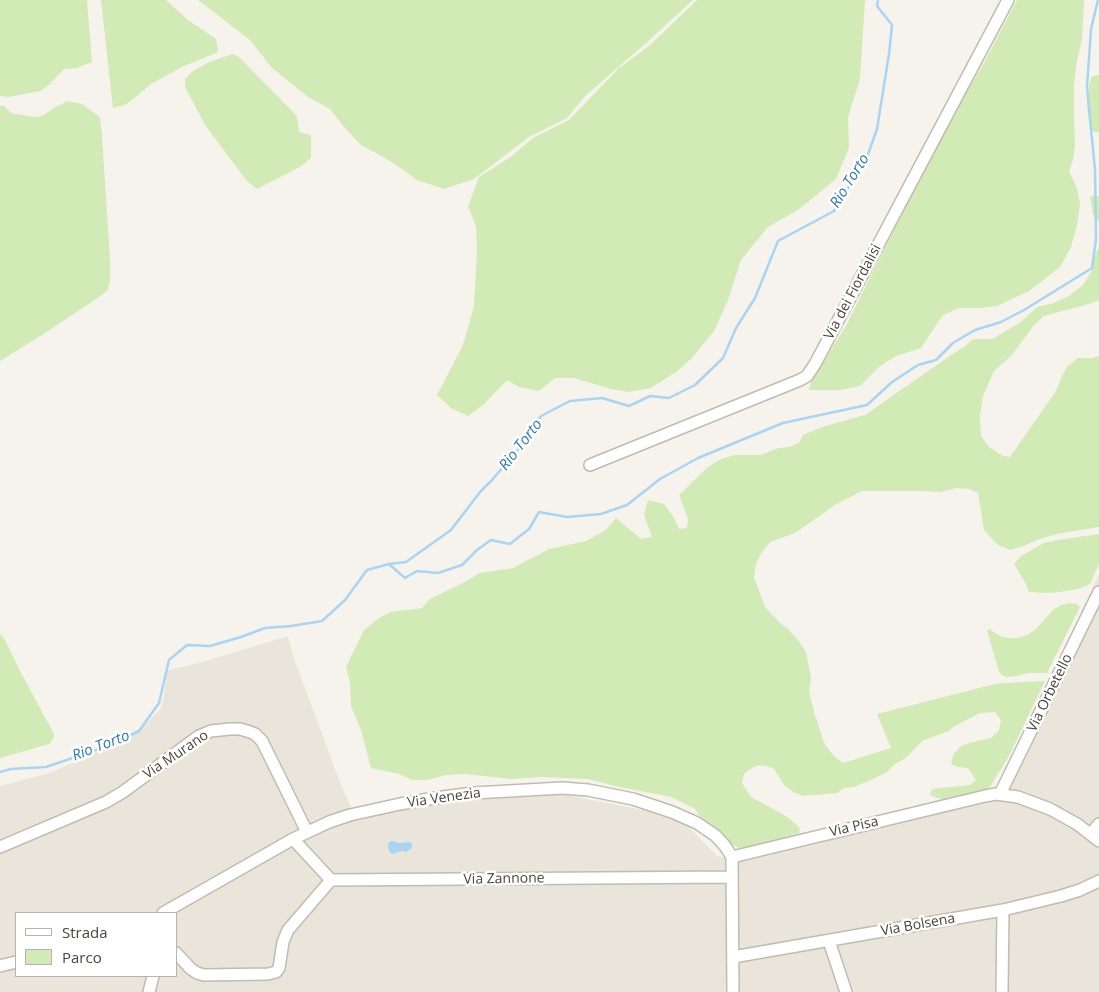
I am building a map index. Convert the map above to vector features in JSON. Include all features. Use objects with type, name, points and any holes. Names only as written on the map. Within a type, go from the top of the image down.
[{"type":"street","name":"Via dei Fiordalisi","points":[[590,465],[782,388],[807,376],[1008,0]]},
{"type":"street","name":"Via Orbetello","points":[[1000,794],[1099,592]]},
{"type":"street","name":"Via Murano","points":[[0,847],[106,802],[199,736],[211,731],[230,729],[250,732],[262,740],[307,832]]},
{"type":"street","name":"Via Venezia","points":[[167,912],[294,839],[329,822],[350,815],[425,799],[484,792],[552,788],[575,789],[633,799],[681,815],[697,823],[712,833],[732,856]]},
{"type":"street","name":"Via Pisa","points":[[732,856],[1000,794],[1018,797],[1043,806],[1066,817],[1095,837]]},
{"type":"street","points":[[1095,837],[1099,824]]},
{"type":"street","points":[[178,954],[192,969],[202,974],[268,974],[276,972],[279,968],[283,942],[288,930],[331,880],[294,839]]},
{"type":"street","points":[[732,856],[733,992]]},
{"type":"street","name":"Via Zannone","points":[[331,880],[732,877]]},
{"type":"street","name":"Via Bolsena","points":[[733,957],[1004,910],[1061,896],[1099,881]]},
{"type":"street","points":[[1002,992],[1004,910]]},
{"type":"street","points":[[829,941],[846,992]]},
{"type":"street","points":[[0,966],[15,962]]},
{"type":"street","points":[[149,992],[153,977]]},
{"type":"shaded area","points":[[1099,574],[1099,992],[0,992],[0,786],[47,774],[129,736],[147,723],[162,707],[166,671],[288,636],[293,656],[339,780],[355,817],[449,801],[555,793],[679,817],[717,856],[746,861],[821,843],[819,829],[901,810],[907,813],[991,792],[1002,783],[1010,762]]},
{"type":"green space","points":[[0,0],[87,0],[92,62],[77,68],[64,69],[49,85],[40,91],[9,97],[0,96]]},
{"type":"green space","points":[[101,0],[166,0],[188,20],[216,39],[218,52],[182,67],[151,84],[127,104],[113,108]]},
{"type":"green space","points":[[198,0],[693,0],[585,96],[567,118],[529,137],[474,179],[444,189],[417,180],[392,162],[361,145],[330,109],[308,97],[272,68],[250,40]]},
{"type":"green space","points":[[697,0],[865,0],[860,79],[848,117],[849,148],[836,179],[798,210],[768,227],[741,260],[728,300],[714,331],[691,359],[676,372],[651,388],[628,392],[574,378],[555,378],[539,391],[519,387],[507,380],[483,405],[468,416],[451,408],[437,395],[463,345],[474,306],[477,252],[476,226],[468,206],[479,177],[512,156],[533,138],[569,120],[619,68],[649,46]]},
{"type":"green space","points":[[1017,0],[1084,0],[1082,40],[1074,84],[1075,145],[1069,172],[1078,192],[1080,204],[1071,247],[1060,267],[1029,291],[997,306],[958,308],[942,316],[921,348],[896,356],[880,366],[860,386],[841,390],[809,390],[812,379],[846,326],[930,159]]},
{"type":"green space","points":[[233,54],[239,57],[297,116],[299,132],[311,135],[311,158],[300,167],[257,189],[246,180],[205,125],[185,87],[185,79],[193,71],[209,62]]},
{"type":"green space","points":[[1099,75],[1099,132],[1095,132],[1090,128],[1087,105],[1090,104],[1087,103],[1091,78]]},
{"type":"green space","points":[[67,101],[82,104],[100,117],[110,280],[107,291],[99,297],[0,361],[0,106],[3,105],[11,113],[34,117],[42,116]]},
{"type":"green space","points":[[1090,196],[1099,196],[1099,222],[1093,215]]},
{"type":"green space","points":[[1099,247],[1099,300],[1044,316],[1034,325],[1012,355],[994,371],[983,396],[980,416],[981,436],[989,447],[1003,456],[1010,457],[1056,391],[1067,367],[1078,358],[1099,356],[1099,527],[1057,534],[1010,550],[998,545],[984,530],[978,493],[969,489],[956,488],[941,492],[862,491],[835,505],[795,533],[770,542],[756,563],[754,577],[765,607],[788,629],[806,652],[811,678],[809,691],[825,745],[843,763],[891,748],[877,714],[995,684],[1045,681],[1009,756],[990,787],[981,794],[944,799],[930,795],[932,789],[970,785],[976,780],[968,768],[951,764],[953,755],[961,746],[991,738],[999,730],[1001,720],[995,712],[980,713],[949,731],[922,741],[907,757],[895,764],[887,772],[854,787],[844,788],[837,793],[803,796],[793,792],[784,785],[774,769],[759,765],[750,769],[744,774],[742,783],[751,797],[786,816],[799,827],[800,833],[765,845],[739,848],[725,840],[695,809],[671,797],[588,779],[541,777],[511,779],[465,774],[446,775],[427,780],[413,780],[399,774],[371,768],[361,730],[351,706],[350,683],[346,667],[364,630],[379,618],[391,612],[422,608],[430,599],[480,573],[513,568],[549,549],[586,541],[606,530],[616,518],[641,539],[652,537],[644,515],[648,500],[664,504],[673,516],[679,529],[687,528],[688,519],[679,495],[708,467],[721,459],[735,455],[761,455],[778,448],[789,447],[799,443],[803,435],[825,426],[865,415],[973,339],[992,339],[1021,322],[1037,307],[1054,303],[1069,296],[1083,285],[1091,272],[1092,261]]},
{"type":"green space","points":[[1099,534],[1099,564],[1090,584],[1078,589],[1060,592],[1029,592],[1014,564],[1021,556],[1044,543]]},
{"type":"green space","points":[[1070,603],[1077,604],[1080,607],[1047,673],[1003,676],[999,672],[987,630],[989,629],[1000,636],[1008,638],[1027,635],[1036,629],[1054,609]]},
{"type":"green space","points":[[0,634],[5,640],[54,734],[49,744],[0,758]]},
{"type":"water","points":[[389,842],[399,843],[410,842],[412,848],[405,853],[405,851],[402,851],[392,854],[388,846]]},
{"type":"waterway","name":"Rio Torto","points":[[0,772],[11,769],[46,767],[105,747],[139,731],[159,703],[169,660],[187,645],[210,646],[265,628],[322,621],[345,600],[367,570],[406,562],[451,530],[480,492],[521,446],[541,416],[570,401],[602,398],[629,406],[650,396],[669,398],[695,385],[723,358],[736,328],[755,298],[778,241],[834,211],[867,157],[877,129],[892,25],[877,6],[878,0]]},
{"type":"waterway","points":[[390,565],[405,578],[417,571],[438,573],[462,565],[477,550],[491,540],[510,544],[529,529],[539,512],[567,517],[601,514],[627,505],[660,479],[698,458],[783,423],[867,405],[892,382],[918,365],[936,360],[953,343],[975,330],[1001,322],[1024,310],[1092,268],[1096,239],[1095,170],[1087,87],[1091,29],[1098,0]]}]
